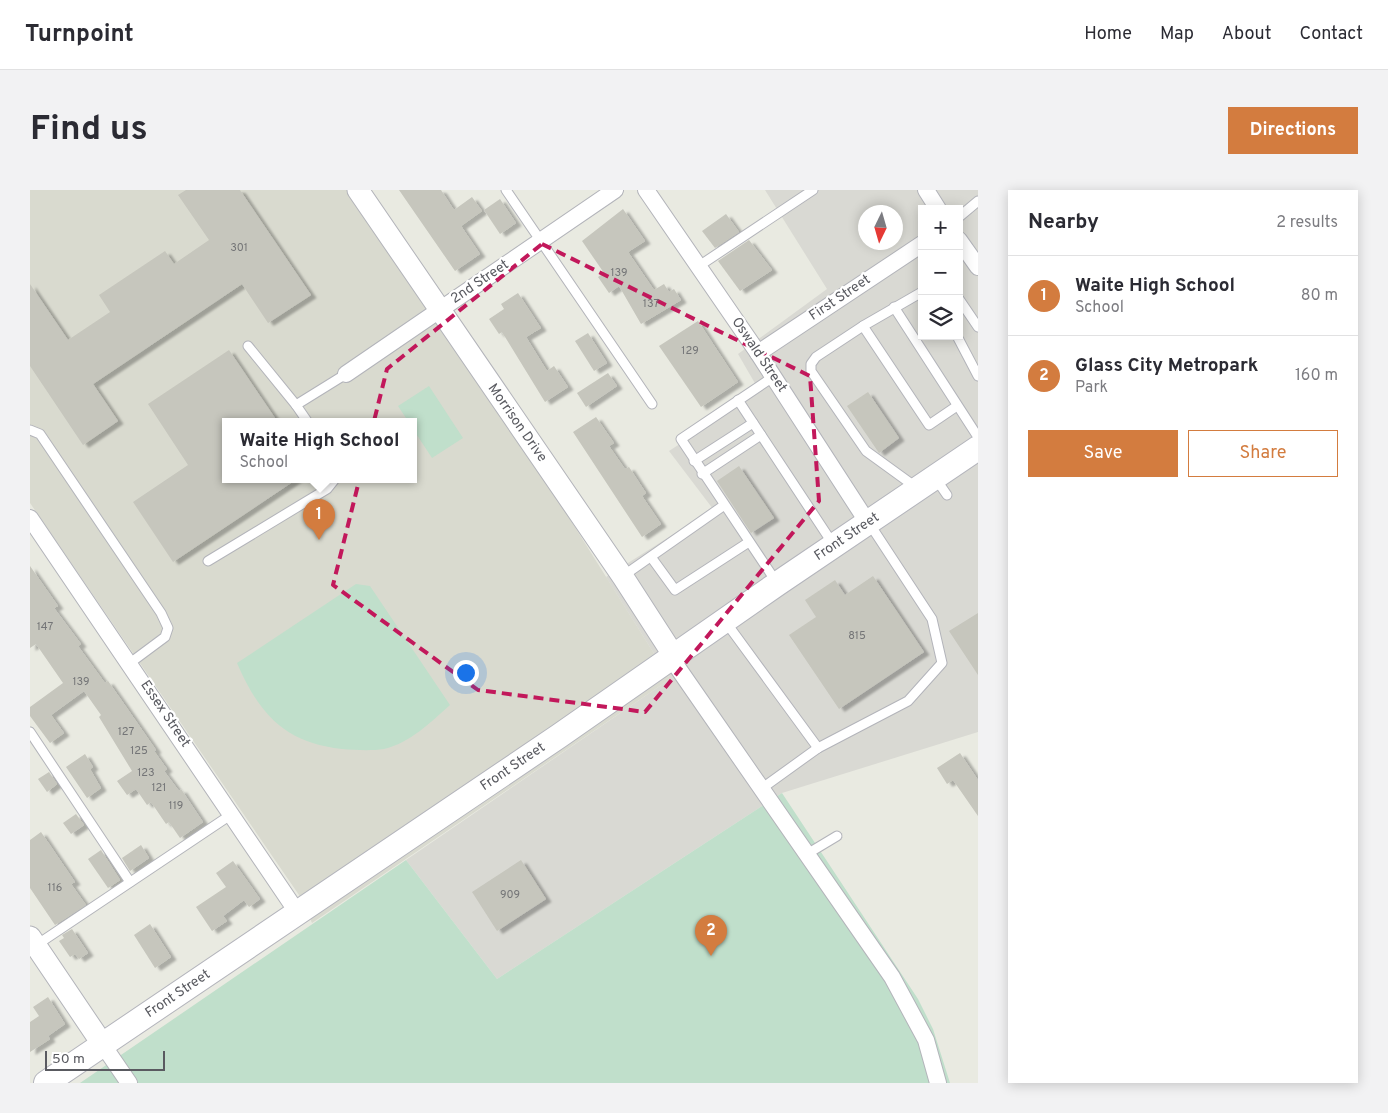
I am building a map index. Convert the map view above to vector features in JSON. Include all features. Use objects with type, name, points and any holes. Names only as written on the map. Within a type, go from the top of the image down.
[{"type":"main road","name":"Front Street","points":[[46,1083],[673,657],[777,584],[868,523],[933,487],[978,448]]},
{"type":"street","name":"Morrison Drive","points":[[358,190],[623,577],[673,657]]},
{"type":"street","name":"2nd Street","points":[[346,374],[615,190]]},
{"type":"street","name":"Oswald Street","points":[[646,190],[758,353],[868,523]]},
{"type":"street","points":[[926,190],[935,205]]},
{"type":"street","points":[[963,246],[978,267]]},
{"type":"street","name":"First Street","points":[[758,353],[918,247]]},
{"type":"street","name":"Essex Street","points":[[30,518],[297,912]]},
{"type":"street","points":[[673,657],[761,789],[892,977],[926,1040],[938,1083]]},
{"type":"street","points":[[32,944],[129,1083]]},
{"type":"lane","points":[[506,190],[652,404]]},
{"type":"lane","points":[[699,266],[813,190]]},
{"type":"lane","points":[[963,214],[978,201]]},
{"type":"lane","points":[[918,294],[863,326],[816,357],[812,364],[812,371],[866,451],[933,487]]},
{"type":"lane","points":[[963,305],[978,327]]},
{"type":"lane","points":[[894,307],[978,437]]},
{"type":"lane","points":[[863,326],[928,425],[957,406]]},
{"type":"lane","points":[[959,340],[978,376]]},
{"type":"lane","points":[[248,346],[305,418]]},
{"type":"lane","points":[[296,405],[346,374]]},
{"type":"lane","points":[[773,377],[681,439],[702,474],[777,584]]},
{"type":"lane","points":[[738,400],[834,546]]},
{"type":"lane","points":[[694,461],[753,422]]},
{"type":"lane","points":[[30,430],[40,434],[161,614],[168,628],[164,637],[130,663]]},
{"type":"lane","points":[[702,474],[761,435]]},
{"type":"lane","points":[[208,561],[327,489],[332,483]]},
{"type":"lane","points":[[623,577],[724,506]]},
{"type":"lane","points":[[761,789],[818,748],[908,701],[942,663],[932,619],[868,523]]},
{"type":"lane","points":[[651,557],[675,590],[749,542]]},
{"type":"lane","points":[[724,621],[818,748]]},
{"type":"lane","points":[[30,732],[130,882]]},
{"type":"lane","points":[[32,944],[232,814]]},
{"type":"lane","points":[[807,854],[837,836]]},
{"type":"highlighted area","points":[[542,244],[810,376],[819,501],[645,712],[478,690],[333,585],[387,369]]},
{"type":"shaded area","points":[[30,190],[358,190],[439,310],[670,679],[312,923],[299,895],[30,503]]},
{"type":"shaded area","points":[[765,190],[978,190],[978,732],[782,793],[497,979],[406,860],[670,679],[606,577],[713,509],[669,451],[760,392],[738,354],[827,289]]},
{"type":"green space","points":[[429,386],[463,438],[432,458],[417,435],[417,418],[406,418],[398,406]]},
{"type":"green space","points":[[356,584],[370,586],[450,705],[428,725],[411,737],[384,749],[352,750],[322,746],[290,733],[276,723],[265,711],[245,681],[237,663]]},
{"type":"green space","points":[[782,793],[918,999],[933,1029],[950,1083],[80,1083],[406,860],[497,979]]},
{"type":"building","points":[[186,190],[240,190],[311,295],[268,323],[242,284],[93,384],[118,421],[83,445],[30,366],[30,284],[68,340],[110,312],[99,295],[165,251],[174,264],[209,240],[178,195]]},
{"type":"building","points":[[399,190],[441,190],[454,210],[472,197],[482,211],[461,226],[480,254],[455,271]]},
{"type":"building","points":[[500,199],[516,223],[500,234],[484,210]]},
{"type":"building","points":[[623,209],[645,241],[628,252],[654,290],[664,284],[669,292],[674,289],[681,300],[641,324],[619,286],[609,293],[598,277],[604,273],[582,241]]},
{"type":"building","points":[[726,214],[739,232],[715,248],[702,231]]},
{"type":"building","points":[[749,240],[772,270],[740,291],[718,261]]},
{"type":"building","points":[[518,293],[541,328],[526,337],[547,371],[554,366],[568,387],[545,402],[502,332],[499,334],[489,319],[504,309],[501,304]]},
{"type":"building","points":[[698,321],[738,382],[701,407],[659,346]]},
{"type":"building","points":[[588,333],[607,363],[594,371],[575,341]]},
{"type":"building","points":[[229,350],[275,418],[222,418],[222,483],[291,483],[173,562],[133,502],[188,465],[148,404]]},
{"type":"building","points":[[608,373],[617,386],[586,407],[577,393]]},
{"type":"building","points":[[868,392],[899,438],[879,453],[847,406]]},
{"type":"building","points":[[596,417],[614,443],[609,446],[625,469],[629,467],[646,493],[642,496],[661,524],[642,537],[573,432]]},
{"type":"building","points":[[739,466],[774,518],[751,533],[717,481]]},
{"type":"building","points":[[30,566],[58,606],[54,608],[81,644],[78,646],[105,683],[108,681],[156,750],[154,751],[167,769],[164,771],[179,791],[181,789],[203,822],[180,838],[169,822],[166,824],[151,802],[147,805],[136,789],[127,795],[117,781],[132,771],[99,717],[101,715],[84,691],[51,715],[64,733],[50,743],[30,716],[30,707],[63,683],[36,644],[30,648]]},
{"type":"building","points":[[873,576],[924,652],[839,709],[789,635],[816,617],[805,600],[835,580],[845,595]]},
{"type":"building","points":[[978,613],[978,675],[949,631]]},
{"type":"building","points":[[960,753],[978,780],[978,816],[953,780],[947,784],[937,768]]},
{"type":"building","points":[[85,754],[93,767],[90,769],[101,788],[87,798],[66,767]]},
{"type":"building","points":[[49,772],[57,784],[47,792],[38,779]]},
{"type":"building","points":[[76,814],[84,825],[71,834],[63,823]]},
{"type":"building","points":[[41,832],[75,882],[71,884],[86,905],[55,925],[30,888],[30,840]]},
{"type":"building","points":[[141,845],[149,858],[130,871],[122,858]]},
{"type":"building","points":[[101,850],[120,880],[108,888],[88,859]]},
{"type":"building","points":[[521,860],[546,899],[497,931],[472,892]]},
{"type":"building","points":[[233,861],[260,899],[249,907],[244,900],[223,916],[227,921],[212,931],[196,907],[226,887],[216,873]]},
{"type":"building","points":[[150,924],[171,957],[155,968],[134,935]]},
{"type":"building","points":[[72,929],[88,953],[79,959],[75,954],[70,957],[59,941],[64,938],[62,935]]},
{"type":"building","points":[[48,997],[65,1024],[48,1036],[50,1039],[30,1052],[30,1022],[39,1016],[33,1007]]},
{"type":"place","name":"Waite High School","points":[[319,540]]},
{"type":"place","name":"Glass City Metropark","points":[[711,956]]}]
